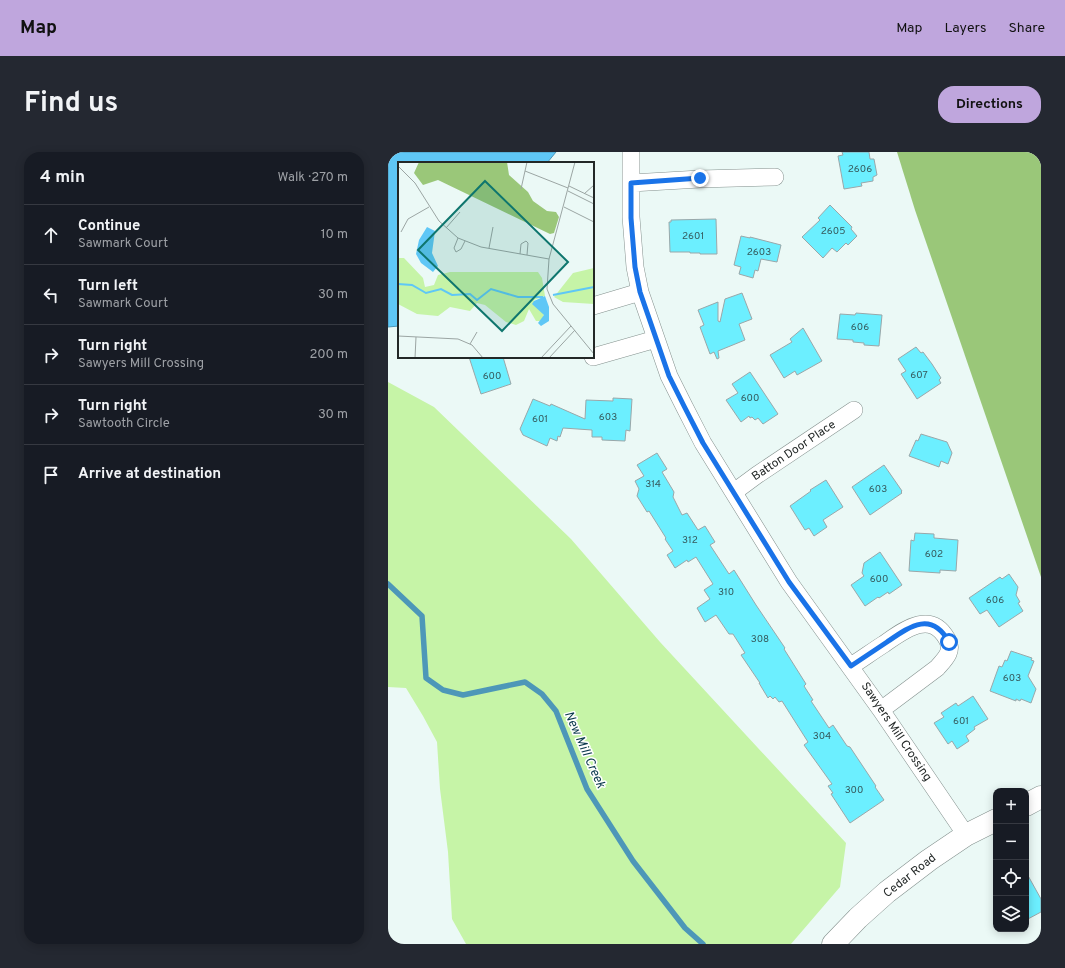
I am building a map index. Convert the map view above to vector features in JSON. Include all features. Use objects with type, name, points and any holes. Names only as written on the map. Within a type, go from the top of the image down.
[{"type":"street","name":"Sawyers Mill Crossing","points":[[631,152],[631,218],[635,267],[640,292],[669,376],[703,443],[789,582],[851,666],[966,836]]},
{"type":"street","points":[[631,183],[700,178],[776,177]]},
{"type":"street","points":[[594,306],[640,292]]},
{"type":"street","points":[[594,357],[656,339]]},
{"type":"street","name":"Batton Door Place","points":[[734,492],[854,410]]},
{"type":"street","points":[[851,666],[908,628],[923,624],[933,625],[945,634],[949,642],[950,649],[945,660],[937,668],[881,710]]},
{"type":"street","points":[[1029,803],[1041,797]]},
{"type":"street","name":"Cedar Road","points":[[833,944],[858,918],[887,892],[929,860],[966,836],[993,822]]},
{"type":"green space","points":[[897,152],[1041,152],[1041,577],[915,210]]},
{"type":"green space","points":[[388,382],[434,407],[571,539],[660,642],[846,843],[840,887],[791,944],[466,944],[452,919],[448,852],[440,789],[437,742],[406,688],[388,687]]},
{"type":"water","points":[[388,152],[556,152],[548,162],[398,162],[398,326],[388,327]]},
{"type":"building","points":[[842,152],[869,152],[870,159],[874,159],[877,175],[873,177],[873,181],[861,183],[862,186],[844,189],[838,156],[843,155]]},
{"type":"building","points":[[830,205],[852,227],[851,229],[857,236],[848,245],[846,243],[837,252],[832,248],[823,258],[802,237],[820,220],[818,218]]},
{"type":"building","points":[[716,219],[717,254],[670,252],[669,222],[671,222],[671,220]]},
{"type":"building","points":[[741,236],[781,245],[777,262],[761,259],[758,271],[755,270],[753,278],[739,274],[741,267],[734,265]]},
{"type":"building","points":[[742,293],[752,319],[739,324],[745,340],[718,351],[719,358],[717,359],[714,352],[710,354],[700,327],[704,325],[698,310],[718,302],[718,321],[720,322],[725,299]]},
{"type":"building","points":[[856,313],[882,315],[879,346],[864,345],[864,343],[853,342],[853,340],[837,339],[840,314],[855,315]]},
{"type":"building","points":[[803,328],[822,361],[797,375],[795,371],[784,378],[770,355],[792,342],[790,339]]},
{"type":"building","points":[[916,347],[921,353],[923,352],[941,378],[939,380],[941,383],[917,399],[901,374],[906,371],[898,359]]},
{"type":"building","points":[[469,358],[503,358],[511,384],[481,394]]},
{"type":"building","points":[[750,372],[778,414],[763,424],[758,418],[755,420],[749,416],[741,422],[726,400],[738,393],[732,384]]},
{"type":"building","points":[[613,398],[632,399],[630,431],[626,430],[625,441],[602,440],[602,437],[592,437],[592,430],[563,428],[557,441],[550,438],[547,446],[523,435],[520,429],[533,399],[550,406],[551,404],[585,419],[586,400],[613,401]]},
{"type":"building","points":[[921,434],[947,442],[952,453],[948,464],[941,461],[939,467],[909,456],[916,440],[918,441]]},
{"type":"building","points":[[657,453],[667,469],[662,472],[674,492],[673,497],[682,515],[687,513],[698,530],[705,526],[715,542],[710,545],[729,574],[734,570],[785,648],[784,649],[806,684],[804,686],[813,700],[811,701],[829,728],[833,725],[847,746],[850,747],[884,800],[850,823],[831,794],[833,793],[828,786],[832,784],[804,745],[808,742],[782,701],[779,702],[775,697],[773,699],[770,696],[768,698],[760,683],[741,655],[745,653],[733,634],[729,634],[716,615],[705,622],[697,608],[710,599],[704,590],[713,584],[696,557],[688,562],[687,560],[675,568],[667,555],[673,551],[649,511],[647,512],[637,496],[639,489],[635,481],[644,476],[637,465]]},
{"type":"building","points":[[884,465],[902,493],[870,515],[852,487]]},
{"type":"building","points":[[826,480],[843,507],[823,520],[827,527],[814,536],[809,528],[805,530],[790,506],[811,491],[810,490]]},
{"type":"building","points":[[915,533],[934,534],[934,538],[958,540],[956,571],[940,570],[940,573],[909,571],[911,540],[914,541]]},
{"type":"building","points":[[880,552],[902,585],[889,594],[888,592],[879,598],[878,597],[865,606],[851,585],[864,576],[862,573],[864,563]]},
{"type":"building","points":[[1009,574],[1018,587],[1016,595],[1020,602],[1018,603],[1023,611],[999,627],[987,610],[980,614],[969,598],[1000,577],[1002,579]]},
{"type":"building","points":[[1011,651],[1032,658],[1031,660],[1034,661],[1028,676],[1036,689],[1031,703],[1021,699],[1020,701],[1016,699],[1016,701],[990,691],[999,666],[1002,667],[1005,660],[1007,661]]},
{"type":"building","points":[[973,696],[988,719],[974,727],[975,729],[966,736],[969,741],[957,749],[952,741],[948,744],[934,723],[944,717],[941,713],[956,703],[958,706]]},
{"type":"building","points":[[1029,877],[1041,899],[1041,912],[1029,918]]},
{"type":"waterway","name":"New Mill Creek","points":[[388,584],[422,616],[426,678],[443,690],[463,695],[525,682],[542,694],[556,711],[587,789],[633,861],[685,928],[703,944]]},
{"type":"route","points":[[700,178],[631,183],[631,218],[635,267],[640,292],[669,376],[703,443],[789,582],[851,666],[908,628],[923,624],[933,625],[945,634],[949,642]]}]
